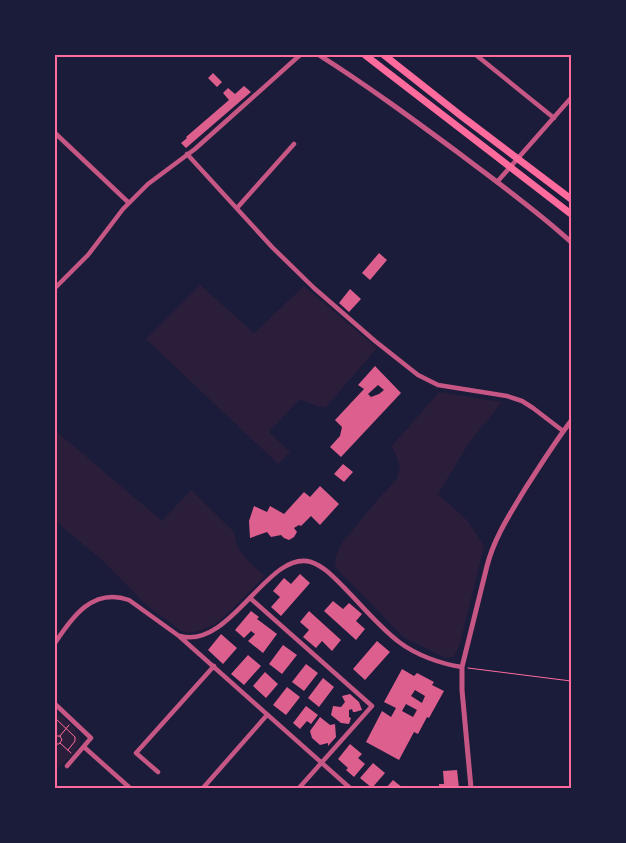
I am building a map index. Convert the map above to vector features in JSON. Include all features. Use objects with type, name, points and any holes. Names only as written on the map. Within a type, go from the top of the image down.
[{"type":"highway","points":[[365,55],[571,214]]},
{"type":"highway","points":[[384,55],[571,199]]},
{"type":"street","points":[[55,288],[88,255],[129,203],[148,184],[188,154],[300,55]]},
{"type":"street","points":[[319,55],[386,100],[497,182],[546,219],[571,242]]},
{"type":"street","points":[[476,55],[554,118]]},
{"type":"street","points":[[497,182],[571,98]]},
{"type":"street","points":[[55,133],[129,203]]},
{"type":"street","points":[[237,208],[294,144]]},
{"type":"street","points":[[188,154],[272,246],[314,288],[375,341],[418,375],[438,384],[507,396],[522,401],[563,431]]},
{"type":"street","points":[[471,788],[462,690],[462,667],[491,550],[507,520],[558,437],[571,421]]},
{"type":"street","points":[[179,636],[194,638],[210,633],[224,623],[278,572],[299,562],[311,562],[334,578],[400,643],[430,659],[449,666],[462,667]]},
{"type":"street","points":[[55,643],[76,614],[90,604],[108,597],[129,600],[179,636],[350,788]]},
{"type":"street","points":[[250,598],[372,706],[299,788]]},
{"type":"street","points":[[158,772],[136,753],[214,666]]},
{"type":"street","points":[[55,704],[91,738],[67,766]]},
{"type":"street","points":[[203,788],[267,715]]},
{"type":"street","points":[[84,747],[130,788]]},
{"type":"path","points":[[462,667],[571,681]]},
{"type":"path","points":[[60,715],[55,719],[75,739],[68,750]]},
{"type":"path","points":[[60,743],[62,740],[60,736],[70,724]]},
{"type":"path","points":[[55,736],[60,736]]},
{"type":"path","points":[[60,743],[72,754]]},
{"type":"path","points":[[55,744],[60,743]]},
{"type":"shaded area","points":[[200,285],[254,333],[304,286],[377,348],[326,407],[299,400],[269,432],[290,452],[278,464],[146,339]]},
{"type":"shaded area","points":[[439,392],[502,402],[469,443],[438,494],[467,520],[484,546],[460,644],[454,657],[446,658],[403,637],[339,572],[335,565],[336,556],[341,544],[397,479],[400,466],[391,447]]},
{"type":"shaded area","points":[[56,431],[162,521],[191,490],[234,532],[237,546],[248,561],[265,576],[225,616],[213,625],[189,633],[181,631],[144,603],[102,560],[55,521]]},
{"type":"shaded area","points":[[55,711],[72,725],[81,740],[76,751],[58,768],[55,765]]},
{"type":"building","points":[[213,73],[222,82],[217,87],[208,78]]},
{"type":"building","points":[[244,86],[251,92],[186,148],[181,143],[229,100],[223,93],[228,88],[235,94]]},
{"type":"building","points":[[379,253],[387,260],[370,280],[362,273]]},
{"type":"building","points":[[350,289],[361,299],[349,312],[339,303]]},
{"type":"building","points":[[375,366],[401,393],[341,457],[330,447],[340,436],[342,427],[335,420],[364,389],[358,385]],"holes":[[[378,385],[384,390],[371,397],[368,394]]]},
{"type":"building","points":[[343,464],[353,472],[344,482],[334,474]]},
{"type":"building","points":[[320,486],[339,504],[320,525],[311,516],[301,526],[299,525],[294,528],[297,532],[289,540],[281,535],[271,537],[267,532],[250,538],[249,521],[254,506],[267,512],[270,506],[284,514],[304,492],[310,497]]},
{"type":"building","points":[[300,574],[310,583],[281,616],[271,607],[280,597],[273,591],[284,578],[291,584]]},
{"type":"building","points":[[333,601],[343,609],[349,603],[362,614],[356,621],[365,629],[356,640],[324,611]]},
{"type":"building","points":[[251,611],[259,617],[257,619],[277,634],[263,653],[248,641],[255,634],[251,631],[244,638],[235,630]]},
{"type":"building","points":[[309,611],[341,640],[332,651],[322,641],[316,648],[303,637],[309,630],[300,622]]},
{"type":"building","points":[[221,634],[237,648],[223,664],[208,650]]},
{"type":"building","points":[[377,641],[390,652],[365,680],[353,669]]},
{"type":"building","points":[[283,645],[297,655],[282,674],[269,664]]},
{"type":"building","points":[[248,655],[261,666],[244,685],[231,674]]},
{"type":"building","points":[[306,664],[318,673],[304,691],[292,682]]},
{"type":"building","points":[[402,669],[414,676],[417,673],[434,682],[432,685],[444,691],[418,734],[414,732],[399,760],[366,742],[382,711],[391,717],[396,708],[384,702]],"holes":[[[415,690],[425,696],[422,703],[411,696]],[[406,704],[417,710],[413,717],[402,711]]]},
{"type":"building","points":[[265,672],[278,684],[266,698],[253,686]]},
{"type":"building","points":[[323,678],[334,687],[319,707],[308,698]]},
{"type":"building","points":[[287,687],[300,697],[286,715],[273,705]]},
{"type":"building","points":[[350,694],[359,702],[362,710],[353,712],[352,709],[349,710],[349,717],[351,718],[349,724],[341,723],[331,715],[333,706],[341,707],[345,702],[342,696]]},
{"type":"building","points":[[306,706],[318,715],[311,724],[307,721],[300,729],[293,723]]},
{"type":"building","points":[[320,717],[330,725],[335,724],[336,737],[328,746],[328,743],[320,745],[312,738],[310,731]]},
{"type":"building","points":[[350,744],[362,754],[358,758],[365,764],[354,777],[338,759]]},
{"type":"building","points":[[373,763],[385,773],[372,788],[360,778]]},
{"type":"building","points":[[457,770],[459,788],[439,788],[439,784],[444,784],[443,771]]},
{"type":"building","points":[[393,780],[403,788],[386,788]]}]
